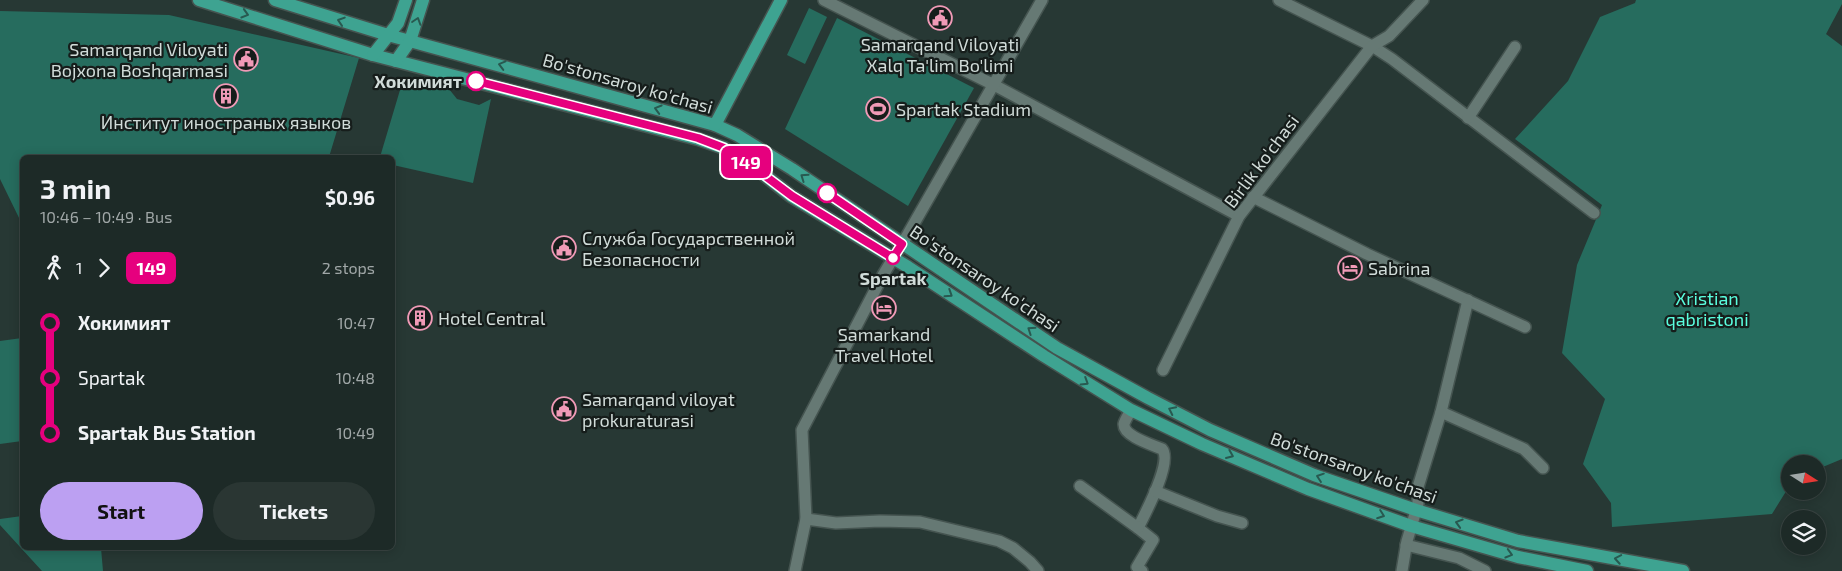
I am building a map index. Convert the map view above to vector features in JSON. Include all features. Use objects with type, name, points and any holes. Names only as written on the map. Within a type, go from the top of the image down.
[{"type":"main road","name":"Bo'stonsaroy ko'chasi","points":[[200,0],[373,55],[698,138],[724,148],[792,196],[1131,410],[1202,444],[1308,488],[1411,526],[1518,557],[1586,571]]},
{"type":"main road","name":"Bo'stonsaroy ko'chasi","points":[[275,0],[410,42],[715,125],[737,135],[905,239],[1058,348],[1210,430],[1314,475],[1416,510],[1518,541],[1683,571]]},
{"type":"main road","points":[[373,55],[398,22],[406,0]]},
{"type":"main road","points":[[396,61],[410,42],[423,0]]},
{"type":"main road","points":[[715,125],[781,0]]},
{"type":"street","points":[[824,0],[994,85],[1239,216]]},
{"type":"street","points":[[796,571],[806,519],[802,430],[893,258],[1042,0]]},
{"type":"street","points":[[1279,0],[1372,46],[1392,59],[1594,213]]},
{"type":"street","name":"Birlik ko'chasi","points":[[1163,370],[1239,216],[1372,46],[1389,36],[1423,0]]},
{"type":"street","points":[[1468,118],[1515,47]]},
{"type":"street","points":[[1253,197],[1367,254],[1525,327]]},
{"type":"street","points":[[1402,571],[1406,544],[1418,504],[1418,487],[1441,412],[1468,300]]},
{"type":"street","points":[[1131,410],[1124,424],[1125,429],[1129,434],[1162,449],[1165,452],[1166,459],[1155,492],[1138,528]]},
{"type":"street","points":[[1441,412],[1524,449],[1543,468]]},
{"type":"street","points":[[1080,486],[1153,540],[1137,567],[1142,571]]},
{"type":"street","points":[[1155,492],[1217,516],[1242,523]]},
{"type":"street","points":[[806,519],[836,523],[920,522],[999,541],[1013,548],[1038,571]]},
{"type":"street","points":[[1406,544],[1459,558],[1485,571]]},
{"type":"green space","name":"Xristian qabristoni","points":[[1636,0],[1842,0],[1842,4],[1826,34],[1842,46],[1842,459],[1826,466],[1826,455],[1781,455],[1781,500],[1772,514],[1612,527],[1611,503],[1583,464],[1605,399],[1562,353],[1577,265],[1602,205],[1515,139],[1568,81],[1600,17],[1635,3]]},
{"type":"green space","points":[[809,8],[827,17],[805,64],[787,55]]},
{"type":"green space","points":[[0,11],[169,15],[359,58],[330,155],[20,155],[20,220],[0,179]]},
{"type":"green space","name":"Spartak Stadium","points":[[837,18],[974,88],[908,206],[785,129]]},
{"type":"green space","points":[[428,85],[449,89],[457,99],[479,105],[491,99],[473,183],[395,165],[395,155],[381,155],[400,90]]},
{"type":"green space","points":[[20,338],[20,441],[0,444],[0,341]]},
{"type":"green space","points":[[20,516],[20,547],[0,525],[0,519]]},
{"type":"green space","points":[[23,550],[101,550],[103,571],[42,571]]},
{"type":"bus line","name":"149","points":[[476,81],[698,138],[724,148],[792,196],[893,258],[902,244],[827,193]]},
{"type":"place","name":"Samarqand Viloyati Xalq Ta'lim Bo'limi","points":[[940,18]]},
{"type":"place","name":"Samarqand Viloyati Bojxona Boshqarmasi","points":[[246,59]]},
{"type":"place","name":"Хокимият","points":[[476,81]]},
{"type":"place","name":"Институт иностраных языков","points":[[226,96]]},
{"type":"place","name":"Spartak Stadium","points":[[878,109]]},
{"type":"place","name":"Служба Государственной Безопасности","points":[[564,248]]},
{"type":"place","name":"Spartak","points":[[893,258]]},
{"type":"place","name":"Sabrina","points":[[1350,268]]},
{"type":"place","name":"Samarkand Travel Hotel","points":[[884,308]]},
{"type":"place","name":"Hotel Central","points":[[420,318]]},
{"type":"place","name":"Samarqand viloyat prokuraturasi","points":[[564,409]]}]
